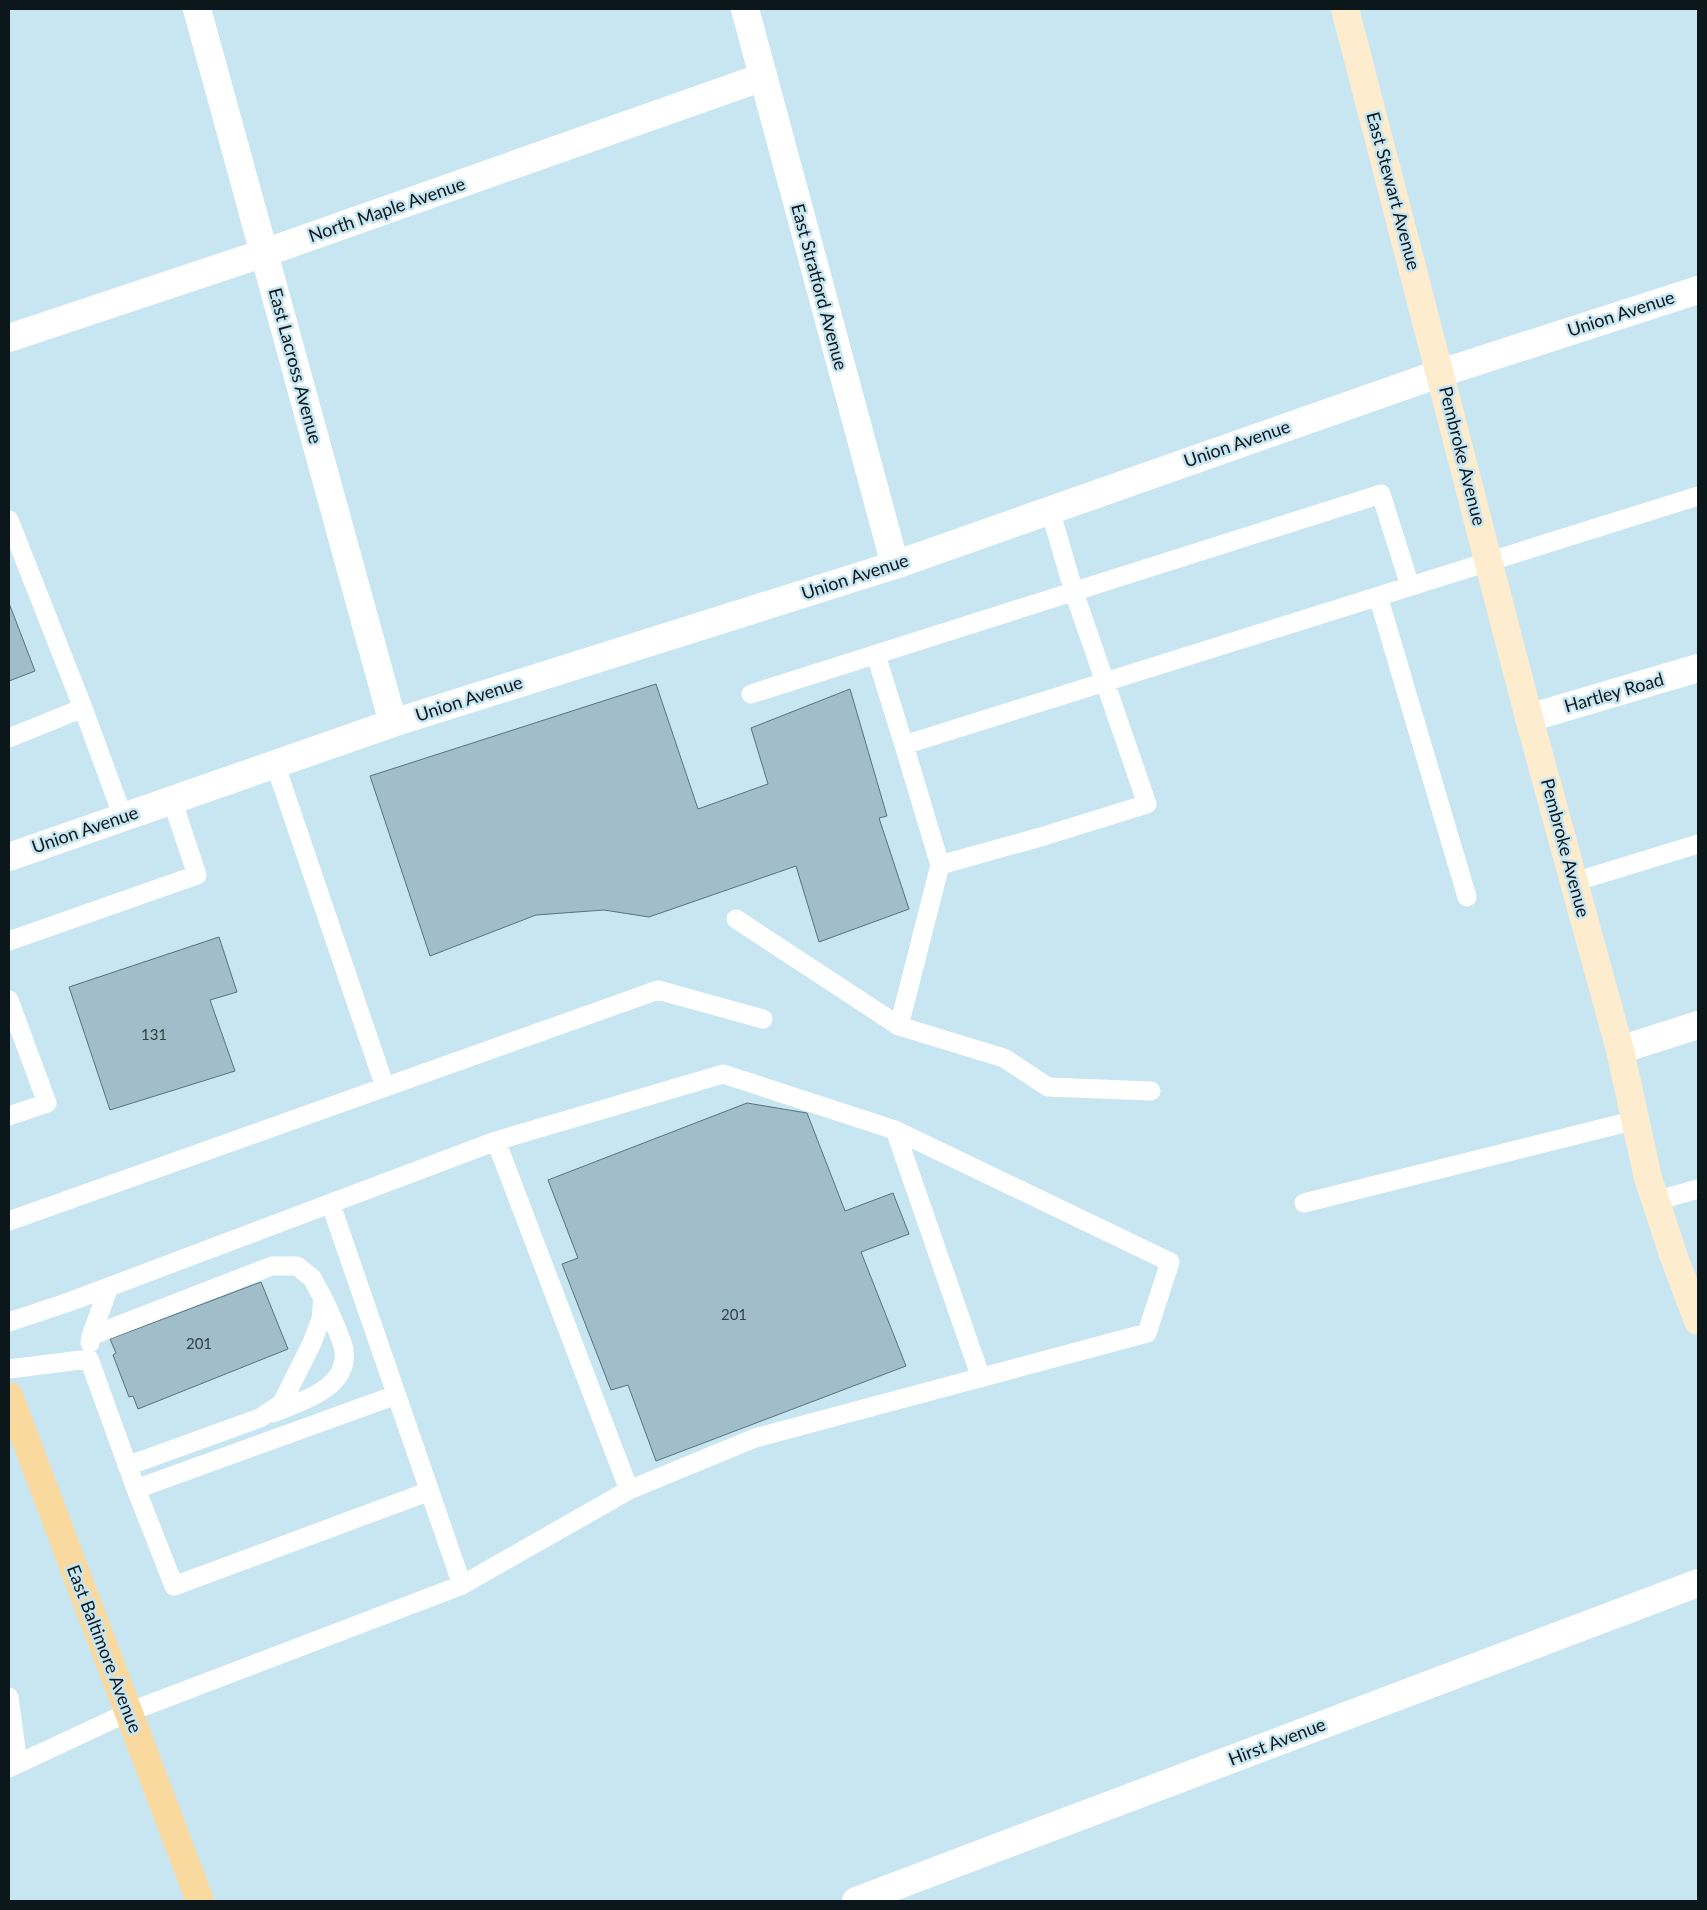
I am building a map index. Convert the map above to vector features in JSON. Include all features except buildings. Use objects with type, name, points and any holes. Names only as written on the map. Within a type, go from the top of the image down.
[{"type":"main road","name":"East Baltimore Avenue","points":[[9,1396],[200,1901]]},
{"type":"street","name":"East Lacross Avenue","points":[[197,9],[393,724]]},
{"type":"street","name":"East Stratford Avenue","points":[[745,9],[895,564]]},
{"type":"street","name":"East Stewart Avenue","points":[[1345,9],[1441,373]]},
{"type":"street","name":"North Maple Avenue","points":[[9,338],[264,254],[763,77]]},
{"type":"street","name":"Union Avenue","points":[[9,857],[393,724],[895,564],[1441,373],[1698,290]]},
{"type":"street","name":"Pembroke Avenue","points":[[1441,373],[1529,718],[1620,1050],[1648,1178],[1674,1257],[1698,1320]]},
{"type":"street","name":"Hartley Road","points":[[1529,718],[1698,668]]},
{"type":"street","points":[[1620,1050],[1698,1025]]},
{"type":"street","name":"Hirst Avenue","points":[[856,1901],[1698,1583]]},
{"type":"lane","points":[[751,694],[1381,494],[1410,586]]},
{"type":"lane","points":[[904,745],[1698,496]]},
{"type":"lane","points":[[940,865],[1044,836],[1147,804],[1074,592],[1050,510]]},
{"type":"lane","points":[[9,520],[83,708],[123,817]]},
{"type":"lane","points":[[1378,596],[1467,897]]},
{"type":"lane","points":[[876,655],[940,865],[899,1026]]},
{"type":"lane","points":[[9,738],[83,708]]},
{"type":"lane","points":[[275,764],[385,1087]]},
{"type":"lane","points":[[9,942],[197,875],[172,800]]},
{"type":"lane","points":[[1574,882],[1698,844]]},
{"type":"lane","points":[[736,919],[899,1026],[1004,1058],[1048,1087],[1151,1091]]},
{"type":"lane","points":[[9,1221],[658,990],[763,1019]]},
{"type":"lane","points":[[9,1000],[47,1103],[9,1116]]},
{"type":"lane","points":[[9,1322],[331,1205],[496,1141],[723,1074],[895,1130],[1170,1262],[1147,1333],[755,1438],[629,1490],[462,1586],[129,1712],[13,1766],[9,1697]]},
{"type":"lane","points":[[1304,1203],[1636,1120]]},
{"type":"lane","points":[[895,1130],[981,1378]]},
{"type":"lane","points":[[496,1141],[629,1490]]},
{"type":"lane","points":[[1655,1201],[1698,1189]]},
{"type":"lane","points":[[331,1205],[462,1586]]},
{"type":"lane","points":[[91,1336],[272,1266],[297,1266],[312,1278],[324,1298],[344,1349],[342,1368],[331,1386],[307,1399],[127,1466]]},
{"type":"lane","points":[[109,1287],[91,1336],[89,1359],[127,1466],[174,1586],[430,1490]]},
{"type":"lane","points":[[260,1418],[282,1403],[312,1343],[320,1319],[324,1298]]},
{"type":"lane","points":[[9,1369],[89,1359]]},
{"type":"lane","points":[[136,1488],[396,1395]]}]
